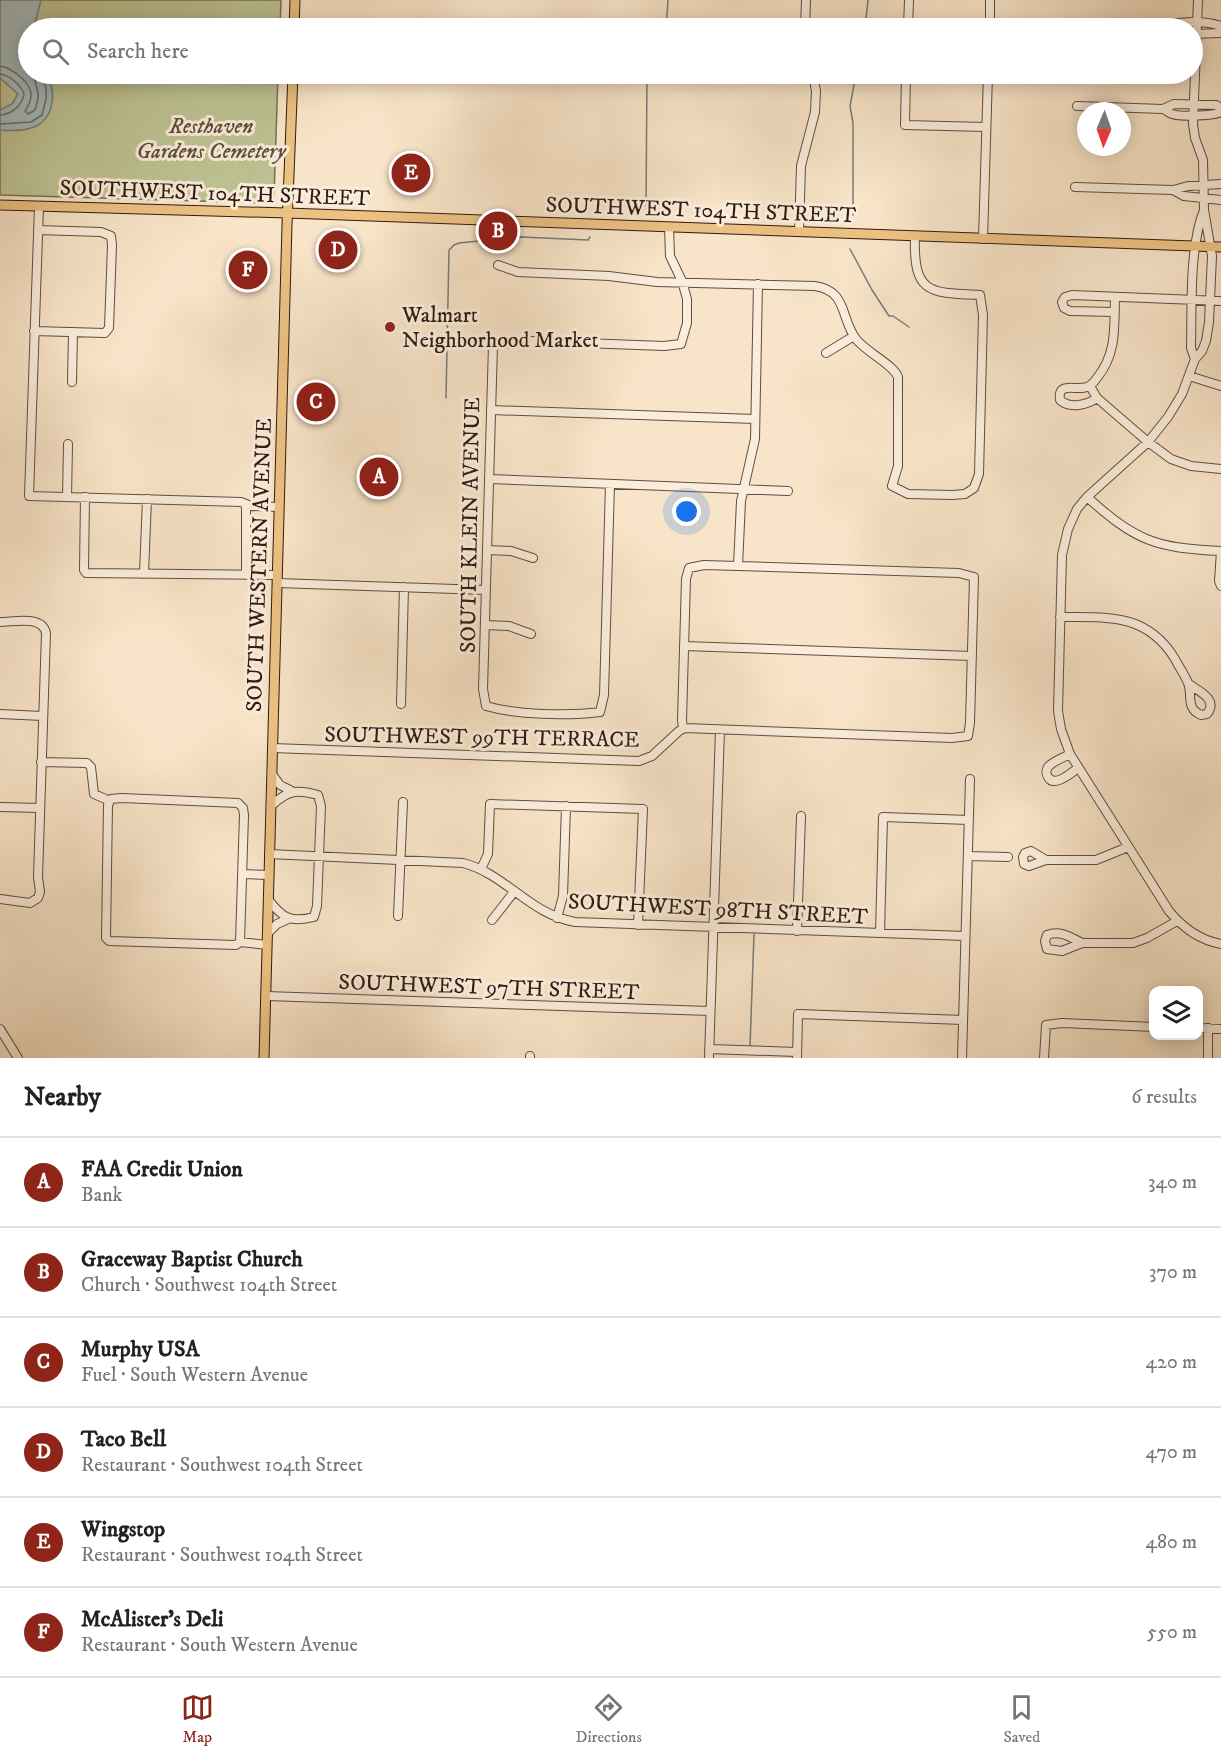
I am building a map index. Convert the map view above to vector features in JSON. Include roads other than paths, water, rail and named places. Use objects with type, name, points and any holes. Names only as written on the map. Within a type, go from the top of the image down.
[{"type":"main road","points":[[294,18],[295,0]]},
{"type":"main road","name":"SOUTH WESTERN AVENUE","points":[[264,1058],[293,84]]},
{"type":"main road","name":"SOUTHWEST 104TH STREET","points":[[0,205],[287,213],[1221,247]]},
{"type":"street","points":[[805,18],[806,0]]},
{"type":"street","points":[[908,18],[909,0]]},
{"type":"street","points":[[990,0],[990,18]]},
{"type":"street","points":[[1197,18],[1198,0]]},
{"type":"street","points":[[1203,24],[1221,26]]},
{"type":"street","points":[[1203,34],[1221,33]]},
{"type":"street","points":[[799,232],[801,166],[815,112],[815,84]]},
{"type":"street","points":[[906,84],[905,125],[986,128]]},
{"type":"street","points":[[983,238],[988,84]]},
{"type":"street","points":[[1194,84],[1195,138],[1203,159],[1204,210],[1210,247],[1210,301],[1206,341],[1202,351],[1195,359],[1173,410],[1148,442],[1087,497],[1077,509],[1064,538],[1060,616],[1059,717],[1062,734],[1070,754],[1169,911],[1177,921],[1199,937],[1221,945]]},
{"type":"street","points":[[1131,108],[1163,109],[1174,104],[1194,104],[1216,105],[1221,110],[1214,115],[1172,114],[1163,109]]},
{"type":"street","points":[[1075,187],[1173,190],[1183,186],[1221,184]]},
{"type":"street","points":[[1173,190],[1184,196],[1221,200]]},
{"type":"street","points":[[39,206],[28,496],[241,502],[251,506],[279,507]]},
{"type":"street","points":[[1195,359],[1191,348],[1196,246],[1200,219],[1204,210]]},
{"type":"street","points":[[669,227],[670,256],[682,281]]},
{"type":"street","points":[[34,331],[105,333],[109,328],[111,236],[101,232],[38,230]]},
{"type":"street","points":[[498,265],[518,272],[609,276],[657,282],[815,286],[831,291],[841,303],[854,336],[866,350],[895,370],[899,381],[898,466],[892,486],[908,494],[957,495],[971,491],[978,480],[983,315],[980,296],[939,294],[926,286],[915,267],[915,236]]},
{"type":"street","name":"SOUTH KLEIN AVENUE","points":[[610,484],[604,695],[600,712],[584,714],[503,711],[486,706],[483,689],[493,345],[529,341],[664,346],[681,344],[687,323],[682,281]]},
{"type":"street","points":[[738,566],[742,489],[754,446],[758,284]]},
{"type":"street","points":[[1114,312],[1070,311],[1064,308],[1062,302],[1068,296],[1221,301]]},
{"type":"street","points":[[1090,386],[1110,358],[1113,345],[1114,298]]},
{"type":"street","points":[[72,382],[73,332]]},
{"type":"street","points":[[826,353],[854,336]]},
{"type":"street","points":[[1189,376],[1221,386]]},
{"type":"street","points":[[1090,386],[1097,398],[1171,459],[1185,465],[1221,469]]},
{"type":"street","points":[[1090,386],[1063,388],[1059,394],[1060,400],[1066,404],[1085,405],[1097,398]]},
{"type":"street","points":[[491,410],[755,420]]},
{"type":"street","points":[[67,497],[68,444]]},
{"type":"street","points":[[489,479],[788,491]]},
{"type":"street","points":[[85,497],[84,570],[86,573],[246,575],[404,587],[485,590]]},
{"type":"street","points":[[1087,497],[1112,520],[1140,537],[1173,548],[1221,551],[1219,581],[1221,586]]},
{"type":"street","points":[[144,574],[147,499]]},
{"type":"street","points":[[246,504],[246,575]]},
{"type":"street","points":[[487,550],[511,550],[533,558]]},
{"type":"street","points":[[704,565],[738,566],[959,573],[974,577],[968,736],[952,738],[683,728],[686,579],[689,568],[704,565]]},
{"type":"street","points":[[401,704],[404,587]]},
{"type":"street","points":[[1060,616],[1113,618],[1138,624],[1165,645],[1189,684]]},
{"type":"street","points":[[0,622],[35,622],[42,624],[46,633],[39,896],[36,901],[30,903],[0,899]]},
{"type":"street","points":[[485,625],[509,626],[531,634]]},
{"type":"street","points":[[684,646],[972,656]]},
{"type":"street","points":[[0,714],[42,716]]},
{"type":"street","name":"SOUTHWEST 99TH TERRACE","points":[[272,748],[639,761],[649,759],[683,728]]},
{"type":"street","points":[[709,1058],[720,729]]},
{"type":"street","points":[[1070,754],[1049,767],[1048,777],[1058,780],[1078,768]]},
{"type":"street","points":[[41,762],[87,763],[91,767],[94,794],[110,801]]},
{"type":"street","points":[[268,900],[277,912],[288,918],[314,917],[317,906],[321,806],[318,795],[292,791],[280,785],[272,774]]},
{"type":"street","points":[[962,1058],[970,779]]},
{"type":"street","points":[[271,806],[282,795],[292,791]]},
{"type":"street","points":[[240,942],[243,808],[238,803],[111,799],[108,805],[106,939],[109,941],[225,945],[236,945],[240,942],[267,945]]},
{"type":"street","points":[[398,916],[403,802]]},
{"type":"street","points":[[481,869],[488,854],[490,804],[643,809],[638,925]]},
{"type":"street","points":[[557,918],[563,891],[566,806]]},
{"type":"street","points":[[0,807],[40,808]]},
{"type":"street","points":[[797,931],[801,816]]},
{"type":"street","points":[[880,933],[883,817],[969,820]]},
{"type":"street","points":[[1046,860],[1096,860],[1128,847]]},
{"type":"street","name":"SOUTHWEST 98TH STREET","points":[[269,854],[455,862],[481,869],[538,909],[557,918],[575,922],[965,936]]},
{"type":"street","points":[[968,856],[1008,857]]},
{"type":"street","points":[[243,874],[269,875]]},
{"type":"street","points":[[492,920],[514,892]]},
{"type":"street","points":[[267,934],[277,924],[288,918]]},
{"type":"street","points":[[1082,943],[1132,943],[1148,938],[1177,921]]},
{"type":"street","name":"SOUTHWEST 97TH STREET","points":[[266,996],[710,1011]]},
{"type":"street","points":[[709,1049],[797,1055],[798,1014],[963,1020]]},
{"type":"street","points":[[1044,1058],[1046,1025],[1149,1026]]},
{"type":"street","points":[[1203,1028],[1221,1029]]},
{"type":"street","points":[[1208,1028],[1208,1058]]},
{"type":"street","points":[[0,1029],[18,1058]]},
{"type":"water","points":[[0,0],[41,0],[36,18],[18,18],[18,84],[50,84],[52,104],[46,118],[34,127],[13,131],[0,130],[0,110],[12,104],[18,94],[0,78]]},
{"type":"waterway","points":[[667,18],[668,0]]},
{"type":"waterway","points":[[866,18],[868,0]]},
{"type":"waterway","points":[[646,206],[647,84]]},
{"type":"waterway","points":[[853,215],[853,123],[850,106],[854,84]]},
{"type":"waterway","points":[[446,398],[449,250],[459,243],[521,237],[588,240],[590,237]]},
{"type":"waterway","points":[[850,249],[889,316],[893,316],[909,327]]},
{"type":"waterway","points":[[750,1047],[754,934]]},
{"type":"place","name":"Wingstop","points":[[411,173]]},
{"type":"place","name":"Graceway Baptist Church","points":[[498,231]]},
{"type":"place","name":"Taco Bell","points":[[338,250]]},
{"type":"place","name":"McAlister's Deli","points":[[248,270]]},
{"type":"place","name":"Walmart Neighborhood Market","points":[[390,327]]},
{"type":"place","name":"Murphy USA","points":[[316,402]]},
{"type":"place","name":"FAA Credit Union","points":[[379,477]]},
{"type":"park label","name":"Resthaven Gardens Cemetery","points":[[211,138]]}]
